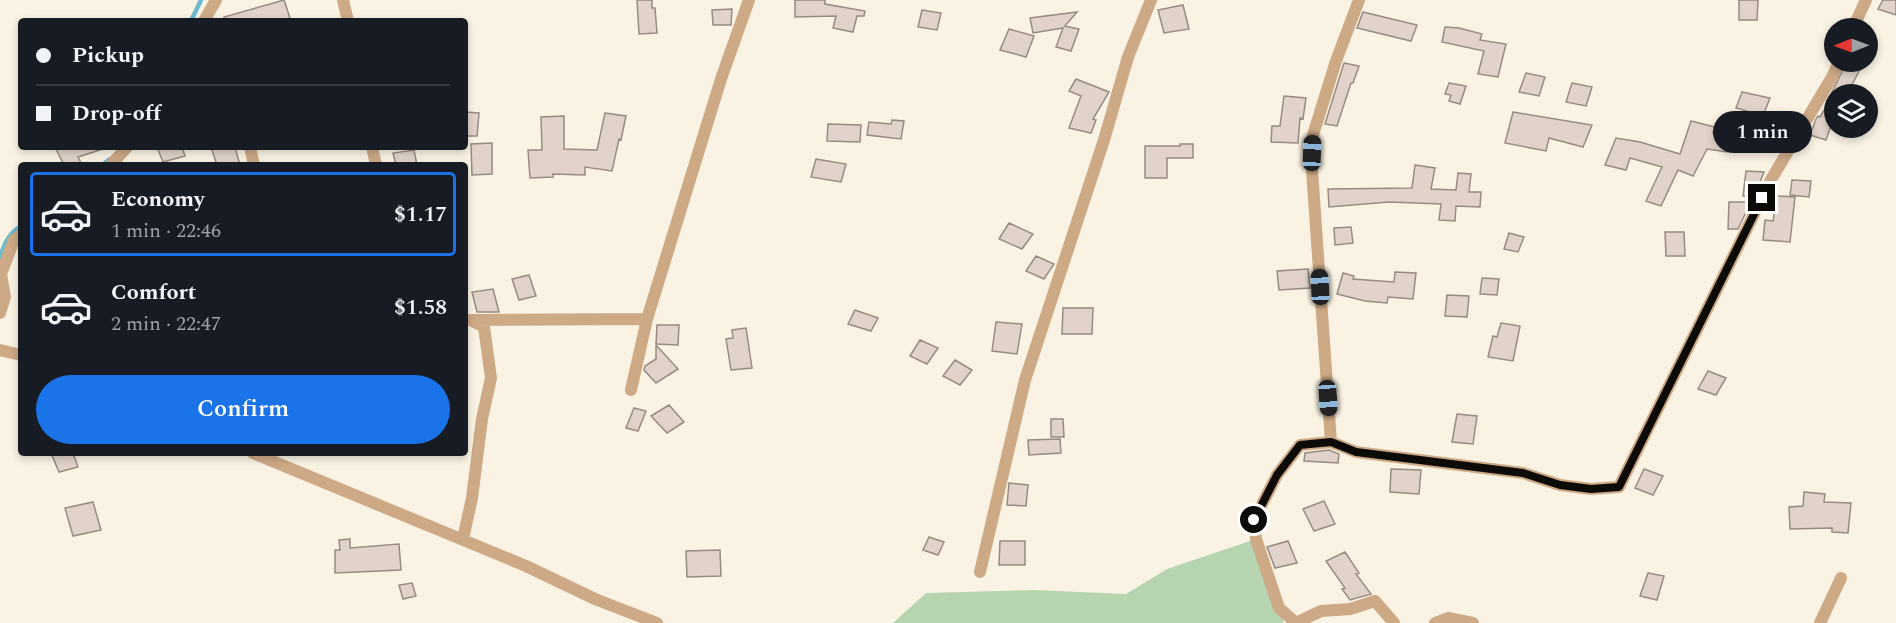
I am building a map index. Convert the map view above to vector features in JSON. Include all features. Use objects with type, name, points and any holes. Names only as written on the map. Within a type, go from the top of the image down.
[{"type":"street","points":[[343,0],[347,18]]},
{"type":"street","points":[[631,390],[647,319],[721,79],[748,0]]},
{"type":"street","points":[[980,572],[1025,380],[1094,171],[1128,57],[1151,0]]},
{"type":"street","points":[[1331,442],[1312,170],[1313,135],[1336,61],[1359,0]]},
{"type":"street","points":[[1858,18],[1866,0]]},
{"type":"street","points":[[206,18],[214,3]]},
{"type":"street","points":[[214,3],[217,18]]},
{"type":"street","points":[[1394,623],[1376,601],[1350,609],[1321,611],[1296,623],[1279,608],[1256,539],[1254,520],[1277,475],[1300,445],[1331,442],[1356,452],[1523,473],[1560,485],[1591,489],[1619,487],[1772,178],[1834,72]]},
{"type":"street","points":[[114,162],[124,150]]},
{"type":"street","points":[[0,313],[5,297],[1,274],[14,240],[18,237]]},
{"type":"street","points":[[468,320],[647,319]]},
{"type":"street","points":[[463,540],[472,498],[482,419],[491,378],[484,327],[468,320]]},
{"type":"street","points":[[0,350],[18,355]]},
{"type":"street","points":[[260,456],[526,566],[595,599],[657,623]]},
{"type":"street","points":[[1820,623],[1841,578]]},
{"type":"street","points":[[1435,623],[1448,618],[1473,623]]},
{"type":"green space","points":[[1256,539],[1284,623],[893,623],[926,593],[1034,590],[1126,594],[1167,569]]},
{"type":"building","points":[[284,0],[290,18],[224,18]]},
{"type":"building","points":[[637,0],[652,0],[657,33],[639,34]]},
{"type":"building","points":[[795,0],[825,0],[825,4],[865,11],[864,16],[857,16],[853,32],[833,28],[836,16],[795,17]]},
{"type":"building","points":[[1739,0],[1758,0],[1757,20],[1739,20]]},
{"type":"building","points":[[1883,0],[1896,0],[1896,15],[1878,9]]},
{"type":"building","points":[[1183,5],[1189,29],[1164,33],[1158,10]]},
{"type":"building","points":[[732,9],[731,25],[713,25],[712,10]]},
{"type":"building","points":[[922,10],[941,13],[937,30],[918,27]]},
{"type":"building","points":[[1077,12],[1065,26],[1079,29],[1071,51],[1056,47],[1063,28],[1033,33],[1030,18]]},
{"type":"building","points":[[1363,12],[1417,25],[1411,41],[1357,28]]},
{"type":"building","points":[[1445,27],[1482,34],[1480,40],[1506,44],[1498,77],[1478,74],[1484,51],[1442,42]]},
{"type":"building","points":[[1009,29],[1034,36],[1026,57],[1000,50]]},
{"type":"building","points":[[1344,63],[1359,66],[1337,126],[1325,124]]},
{"type":"building","points":[[1842,72],[1859,72],[1852,84],[1836,84]]},
{"type":"building","points":[[1526,73],[1545,77],[1539,96],[1519,92]]},
{"type":"building","points":[[1076,79],[1109,92],[1093,119],[1096,120],[1091,133],[1069,128],[1081,96],[1069,91]]},
{"type":"building","points":[[1449,83],[1466,86],[1460,104],[1449,101],[1451,95],[1445,94]]},
{"type":"building","points":[[1572,83],[1592,87],[1586,106],[1566,102]]},
{"type":"building","points":[[1742,92],[1770,98],[1755,136],[1741,133],[1747,111],[1736,108]]},
{"type":"building","points":[[1284,96],[1306,98],[1303,119],[1300,118],[1298,143],[1271,142],[1272,126],[1280,126]]},
{"type":"building","points":[[1824,110],[1824,138],[1827,138],[1826,140],[1810,135],[1816,119]]},
{"type":"building","points":[[468,112],[479,113],[477,136],[468,136]]},
{"type":"building","points":[[1513,112],[1592,125],[1583,147],[1549,138],[1546,151],[1505,143]]},
{"type":"building","points":[[605,113],[626,116],[612,171],[585,167],[585,175],[553,174],[553,177],[530,178],[528,150],[542,150],[541,117],[564,116],[564,149],[597,150]]},
{"type":"building","points":[[892,120],[904,121],[901,139],[867,135],[869,122],[891,124]]},
{"type":"building","points":[[1691,121],[1715,127],[1713,133],[1730,135],[1727,152],[1707,149],[1693,176],[1678,170],[1661,206],[1646,201],[1662,167],[1630,158],[1626,170],[1605,165],[1616,138],[1640,142],[1680,154]]},
{"type":"building","points":[[828,124],[861,125],[860,142],[827,141]]},
{"type":"building","points":[[492,143],[492,174],[472,175],[471,144]]},
{"type":"building","points":[[1180,144],[1193,144],[1193,158],[1167,158],[1167,178],[1145,178],[1145,146],[1180,146]]},
{"type":"building","points":[[56,150],[100,150],[78,157],[80,162],[62,162]]},
{"type":"building","points":[[158,150],[183,150],[185,156],[163,162]]},
{"type":"building","points":[[212,150],[236,150],[239,162],[216,162]]},
{"type":"building","points":[[414,150],[416,162],[395,162],[393,153]]},
{"type":"building","points":[[816,159],[846,164],[841,182],[811,177]]},
{"type":"building","points":[[1415,165],[1435,168],[1431,189],[1456,190],[1458,173],[1471,174],[1469,192],[1481,192],[1480,207],[1456,206],[1455,221],[1439,220],[1441,204],[1389,202],[1329,207],[1328,189],[1412,188]]},
{"type":"building","points":[[1746,171],[1764,172],[1754,197],[1743,196]]},
{"type":"building","points":[[1792,180],[1811,181],[1809,197],[1790,195]]},
{"type":"building","points":[[1777,196],[1795,197],[1790,242],[1763,240],[1765,220],[1773,221]]},
{"type":"building","points":[[1729,202],[1746,202],[1746,212],[1738,229],[1728,229]]},
{"type":"building","points":[[1009,223],[1033,234],[1022,249],[999,239]]},
{"type":"building","points":[[1351,227],[1353,243],[1335,245],[1334,228]]},
{"type":"building","points":[[1665,232],[1684,232],[1685,256],[1666,256]]},
{"type":"building","points":[[1509,233],[1524,237],[1518,252],[1504,249]]},
{"type":"building","points":[[1036,256],[1054,264],[1044,279],[1026,271]]},
{"type":"building","points":[[1308,269],[1310,288],[1279,290],[1277,271]]},
{"type":"building","points":[[1395,272],[1416,273],[1413,299],[1388,297],[1387,303],[1365,301],[1337,294],[1343,273],[1354,276],[1353,279],[1394,282]]},
{"type":"building","points":[[529,275],[536,296],[519,300],[512,279]]},
{"type":"building","points":[[1482,278],[1499,279],[1497,295],[1480,294]]},
{"type":"building","points":[[493,289],[499,312],[477,312],[472,292]]},
{"type":"building","points":[[1447,295],[1469,296],[1467,317],[1445,316]]},
{"type":"building","points":[[1063,308],[1093,308],[1092,334],[1062,334]]},
{"type":"building","points":[[855,310],[878,318],[871,331],[848,324]]},
{"type":"building","points":[[996,322],[1022,324],[1017,354],[992,351]]},
{"type":"building","points":[[1501,323],[1520,326],[1513,361],[1488,357],[1493,336],[1497,337]]},
{"type":"building","points":[[657,325],[679,325],[678,345],[656,344]]},
{"type":"building","points":[[746,328],[752,368],[731,370],[726,339],[733,338],[732,330]]},
{"type":"building","points":[[920,340],[938,348],[927,364],[910,356]]},
{"type":"building","points":[[656,345],[678,369],[656,383],[644,370],[645,366],[656,359]]},
{"type":"building","points":[[955,360],[972,370],[960,385],[943,376]]},
{"type":"building","points":[[1708,371],[1726,378],[1716,395],[1698,389]]},
{"type":"building","points":[[669,405],[684,422],[667,433],[651,416]]},
{"type":"building","points":[[634,408],[646,411],[638,431],[626,428]]},
{"type":"building","points":[[1457,414],[1477,416],[1473,444],[1452,442]]},
{"type":"building","points":[[1051,419],[1063,419],[1064,437],[1051,437]]},
{"type":"building","points":[[1060,439],[1061,453],[1029,455],[1028,440]]},
{"type":"building","points":[[1329,450],[1339,454],[1338,463],[1304,461],[1305,453]]},
{"type":"building","points":[[52,456],[74,456],[78,467],[59,472]]},
{"type":"building","points":[[1391,469],[1421,470],[1419,494],[1390,492]]},
{"type":"building","points":[[1644,469],[1663,476],[1653,495],[1635,488]]},
{"type":"building","points":[[1009,483],[1028,485],[1026,506],[1007,505]]},
{"type":"building","points":[[1804,492],[1825,494],[1824,502],[1851,503],[1848,533],[1832,532],[1832,528],[1790,529],[1789,507],[1803,506]]},
{"type":"building","points":[[1324,501],[1335,524],[1314,531],[1303,509]]},
{"type":"building","points":[[93,502],[101,530],[73,536],[65,508]]},
{"type":"building","points":[[929,537],[944,542],[938,555],[923,550]]},
{"type":"building","points":[[350,539],[350,548],[399,544],[401,570],[335,573],[335,550],[340,550],[339,540]]},
{"type":"building","points":[[1000,541],[1025,541],[1025,565],[999,565]]},
{"type":"building","points":[[1288,541],[1297,563],[1275,568],[1267,547]]},
{"type":"building","points":[[720,550],[721,576],[687,577],[686,551]]},
{"type":"building","points":[[1345,552],[1359,573],[1356,574],[1371,594],[1350,600],[1342,589],[1345,588],[1326,561]]},
{"type":"building","points":[[1648,573],[1664,576],[1657,600],[1640,596]]},
{"type":"building","points":[[412,583],[416,596],[403,599],[399,585]]},
{"type":"waterway","points":[[192,18],[201,0]]},
{"type":"waterway","points":[[106,162],[110,159]]},
{"type":"waterway","points":[[0,259],[7,240],[18,228]]},
{"type":"route","points":[[1254,520],[1277,475],[1300,445],[1331,442],[1356,452],[1514,474],[1523,473],[1560,485],[1591,489],[1619,487],[1762,198]]}]
